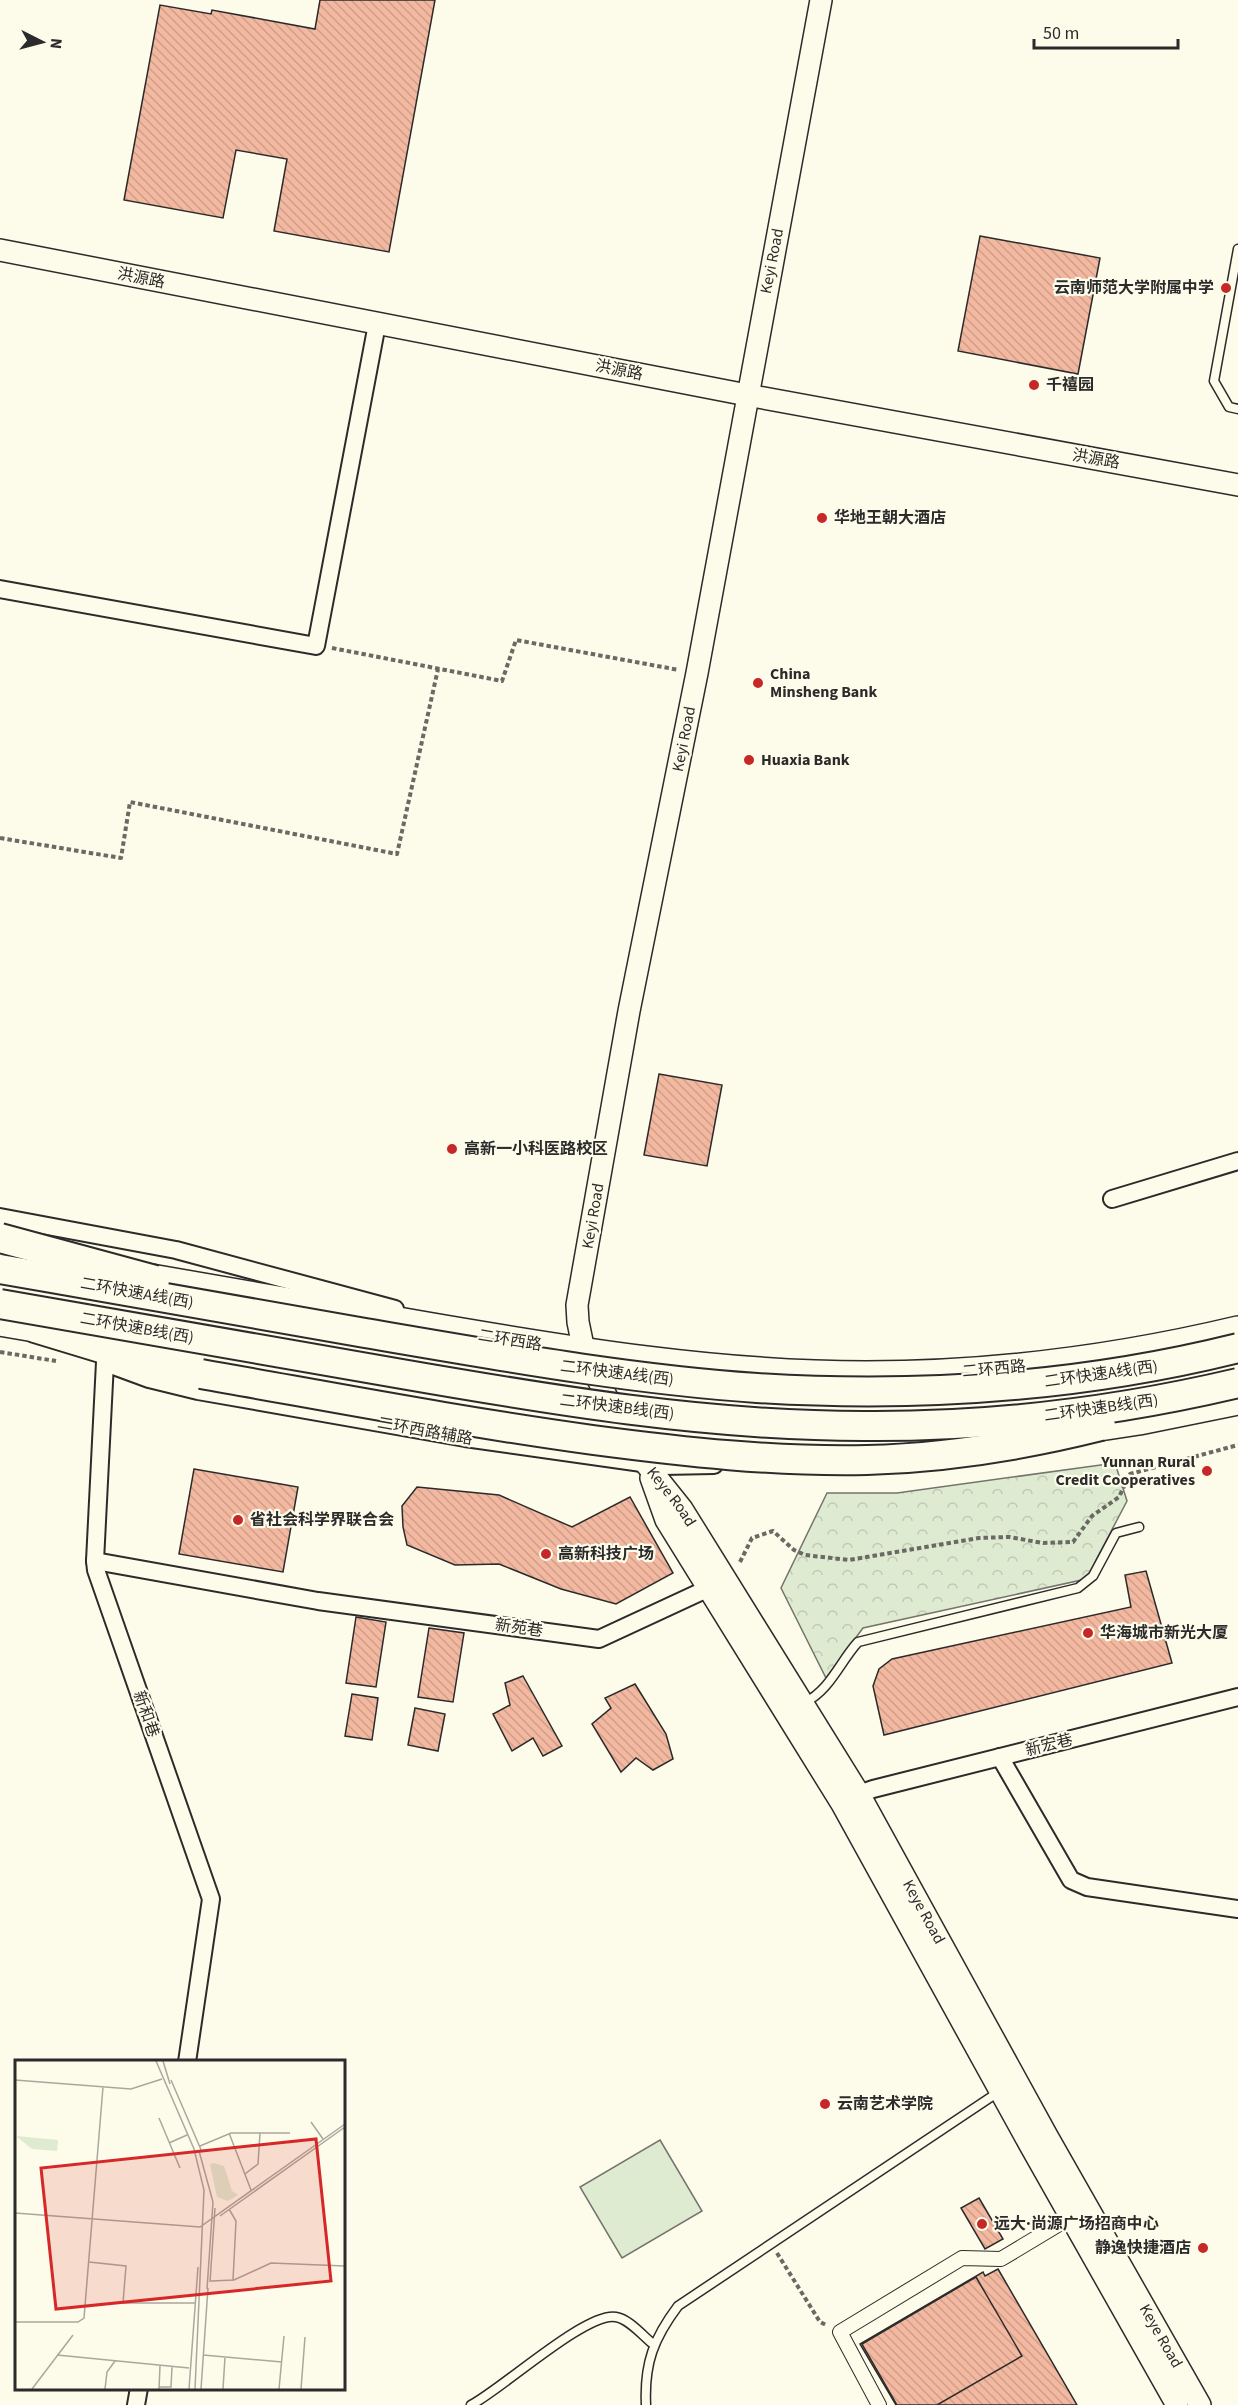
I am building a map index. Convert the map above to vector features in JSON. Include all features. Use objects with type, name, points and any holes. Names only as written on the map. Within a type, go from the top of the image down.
[{"type":"highway","points":[[0,1238],[319,1325]]},
{"type":"highway","name":"二环快速A线(西)","points":[[0,1269],[479,1353],[616,1373],[714,1384],[828,1391],[932,1391],[1030,1384],[1130,1370],[1238,1348]]},
{"type":"highway","name":"二环快速B线(西)","points":[[0,1304],[516,1394],[668,1414],[751,1422],[863,1426],[1000,1421],[1136,1404],[1238,1384]]},
{"type":"highway","points":[[35,1328],[147,1362],[201,1374],[581,1438],[708,1453],[826,1460],[919,1457],[1025,1442],[1125,1419],[1238,1384]]},
{"type":"main road","name":"二环西路","points":[[0,1252],[482,1336],[695,1365],[774,1372],[864,1375],[931,1374],[1007,1368],[1094,1358],[1161,1347],[1238,1330]]},
{"type":"main road","points":[[0,1322],[481,1405],[621,1426],[709,1436],[827,1443],[922,1443],[1035,1435],[1139,1421],[1238,1401]]},
{"type":"street","name":"Keyi Road","points":[[646,1464],[621,1426],[584,1351],[578,1322],[578,1305],[629,1011],[697,673],[821,0]]},
{"type":"street","name":"洪源路","points":[[0,250],[747,395],[1238,485]]},
{"type":"street","points":[[0,589],[316,645],[377,324]]},
{"type":"street","points":[[1112,1199],[1238,1161]]},
{"type":"street","points":[[0,1217],[124,1238],[206,1257],[482,1336]]},
{"type":"street","name":"二环西路辅路","points":[[35,1328],[105,1362],[158,1381],[198,1391],[476,1439],[646,1464],[678,1466],[725,1464],[791,1453],[827,1443]]},
{"type":"street","name":"新和巷","points":[[105,1362],[94,1561],[211,1899],[187,2060]]},
{"type":"street","name":"Keye Road","points":[[646,1464],[666,1520],[842,1804],[1177,2405]]},
{"type":"street","name":"Keye Road","points":[[646,1464],[682,1509],[860,1794],[1047,2136],[1200,2405]]},
{"type":"street","name":"新苑巷","points":[[94,1561],[238,1584],[318,1601],[599,1639],[710,1588]]},
{"type":"street","name":"新宏巷","points":[[860,1794],[1238,1697]]},
{"type":"street","points":[[1000,1757],[1071,1880],[1087,1887],[1238,1909]]},
{"type":"street","points":[[879,2405],[840,2332],[962,2258],[1001,2259],[1071,2217]]},
{"type":"street","points":[[136,2405],[139,2390]]},
{"type":"lane","points":[[1238,249],[1214,381],[1229,407],[1238,409]]},
{"type":"lane","points":[[804,1703],[815,1697],[828,1684],[858,1642],[1078,1588],[1093,1576],[1116,1533],[1139,1527]]},
{"type":"lane","points":[[645,2405],[645,2391],[653,2344],[678,2306],[1000,2091]]},
{"type":"lane","points":[[471,2405],[585,2325],[608,2316],[620,2317],[653,2344]]},
{"type":"path","points":[[316,645],[502,681],[516,640],[697,673]]},
{"type":"path","points":[[0,838],[121,858],[130,802],[397,854],[438,669]]},
{"type":"path","points":[[0,1352],[52,1360]]},
{"type":"path","points":[[744,1569],[739,1560],[752,1538],[773,1531],[794,1550],[805,1555],[849,1560],[979,1538],[1009,1537],[1043,1543],[1073,1542],[1092,1516],[1119,1497],[1130,1474],[1238,1445]]},
{"type":"path","points":[[771,2244],[820,2322],[840,2332]]},
{"type":"green space","points":[[1115,1463],[1127,1501],[1086,1579],[863,1628],[826,1678],[781,1588],[827,1493],[897,1493]]},
{"type":"green space","points":[[660,2140],[702,2211],[622,2258],[580,2187]]},
{"type":"building","points":[[320,0],[435,0],[389,252],[274,231],[287,159],[236,150],[223,218],[124,200],[160,5],[211,14],[212,10],[315,29]]},
{"type":"building","points":[[980,236],[1100,258],[1078,374],[958,351]]},
{"type":"building","points":[[659,1074],[722,1085],[707,1166],[644,1155]]},
{"type":"building","name":"省社会科学界联合会","points":[[194,1469],[298,1487],[283,1572],[179,1554]]},
{"type":"building","name":"高新科技广场","points":[[417,1487],[499,1495],[572,1527],[630,1497],[673,1573],[616,1604],[561,1589],[499,1564],[455,1565],[407,1545],[402,1506]]},
{"type":"building","name":"华海城市新光大厦","points":[[1146,1571],[1172,1663],[884,1735],[873,1686],[879,1669],[892,1659],[1131,1607],[1125,1575]]},
{"type":"building","points":[[356,1617],[386,1622],[376,1687],[346,1683]]},
{"type":"building","points":[[429,1628],[464,1633],[453,1702],[418,1697]]},
{"type":"building","points":[[523,1676],[562,1746],[543,1756],[533,1738],[512,1751],[493,1714],[510,1705],[505,1683]]},
{"type":"building","points":[[635,1684],[666,1734],[673,1759],[653,1770],[636,1758],[621,1772],[592,1724],[611,1708],[605,1698]]},
{"type":"building","points":[[352,1694],[378,1698],[372,1740],[345,1736]]},
{"type":"building","points":[[415,1708],[445,1714],[438,1751],[408,1745]]},
{"type":"building","name":"远大·尚源广场招商中心","points":[[979,2198],[1003,2239],[985,2249],[961,2208]]},
{"type":"building","points":[[998,2269],[1077,2405],[896,2405],[860,2344],[983,2272],[985,2276]]},
{"type":"building","points":[[976,2277],[1022,2356],[937,2405],[897,2405],[862,2344]]},
{"type":"place","name":"云南师范大学附属中学","points":[[1226,288]]},
{"type":"place","name":"千禧园","points":[[1034,385]]},
{"type":"place","name":"华地王朝大酒店","points":[[822,518]]},
{"type":"place","name":"China Minsheng Bank","points":[[758,683]]},
{"type":"place","name":"Huaxia Bank","points":[[749,760]]},
{"type":"place","name":"高新一小科医路校区","points":[[452,1149]]},
{"type":"place","name":"Yunnan Rural Credit Cooperatives","points":[[1207,1471]]},
{"type":"place","name":"省社会科学界联合会","points":[[238,1520]]},
{"type":"place","name":"高新科技广场","points":[[546,1554]]},
{"type":"place","name":"华海城市新光大厦","points":[[1088,1633]]},
{"type":"place","name":"云南艺术学院","points":[[825,2104]]},
{"type":"place","name":"远大·尚源广场招商中心","points":[[982,2224]]},
{"type":"place","name":"静逸快捷酒店","points":[[1203,2248]]}]
